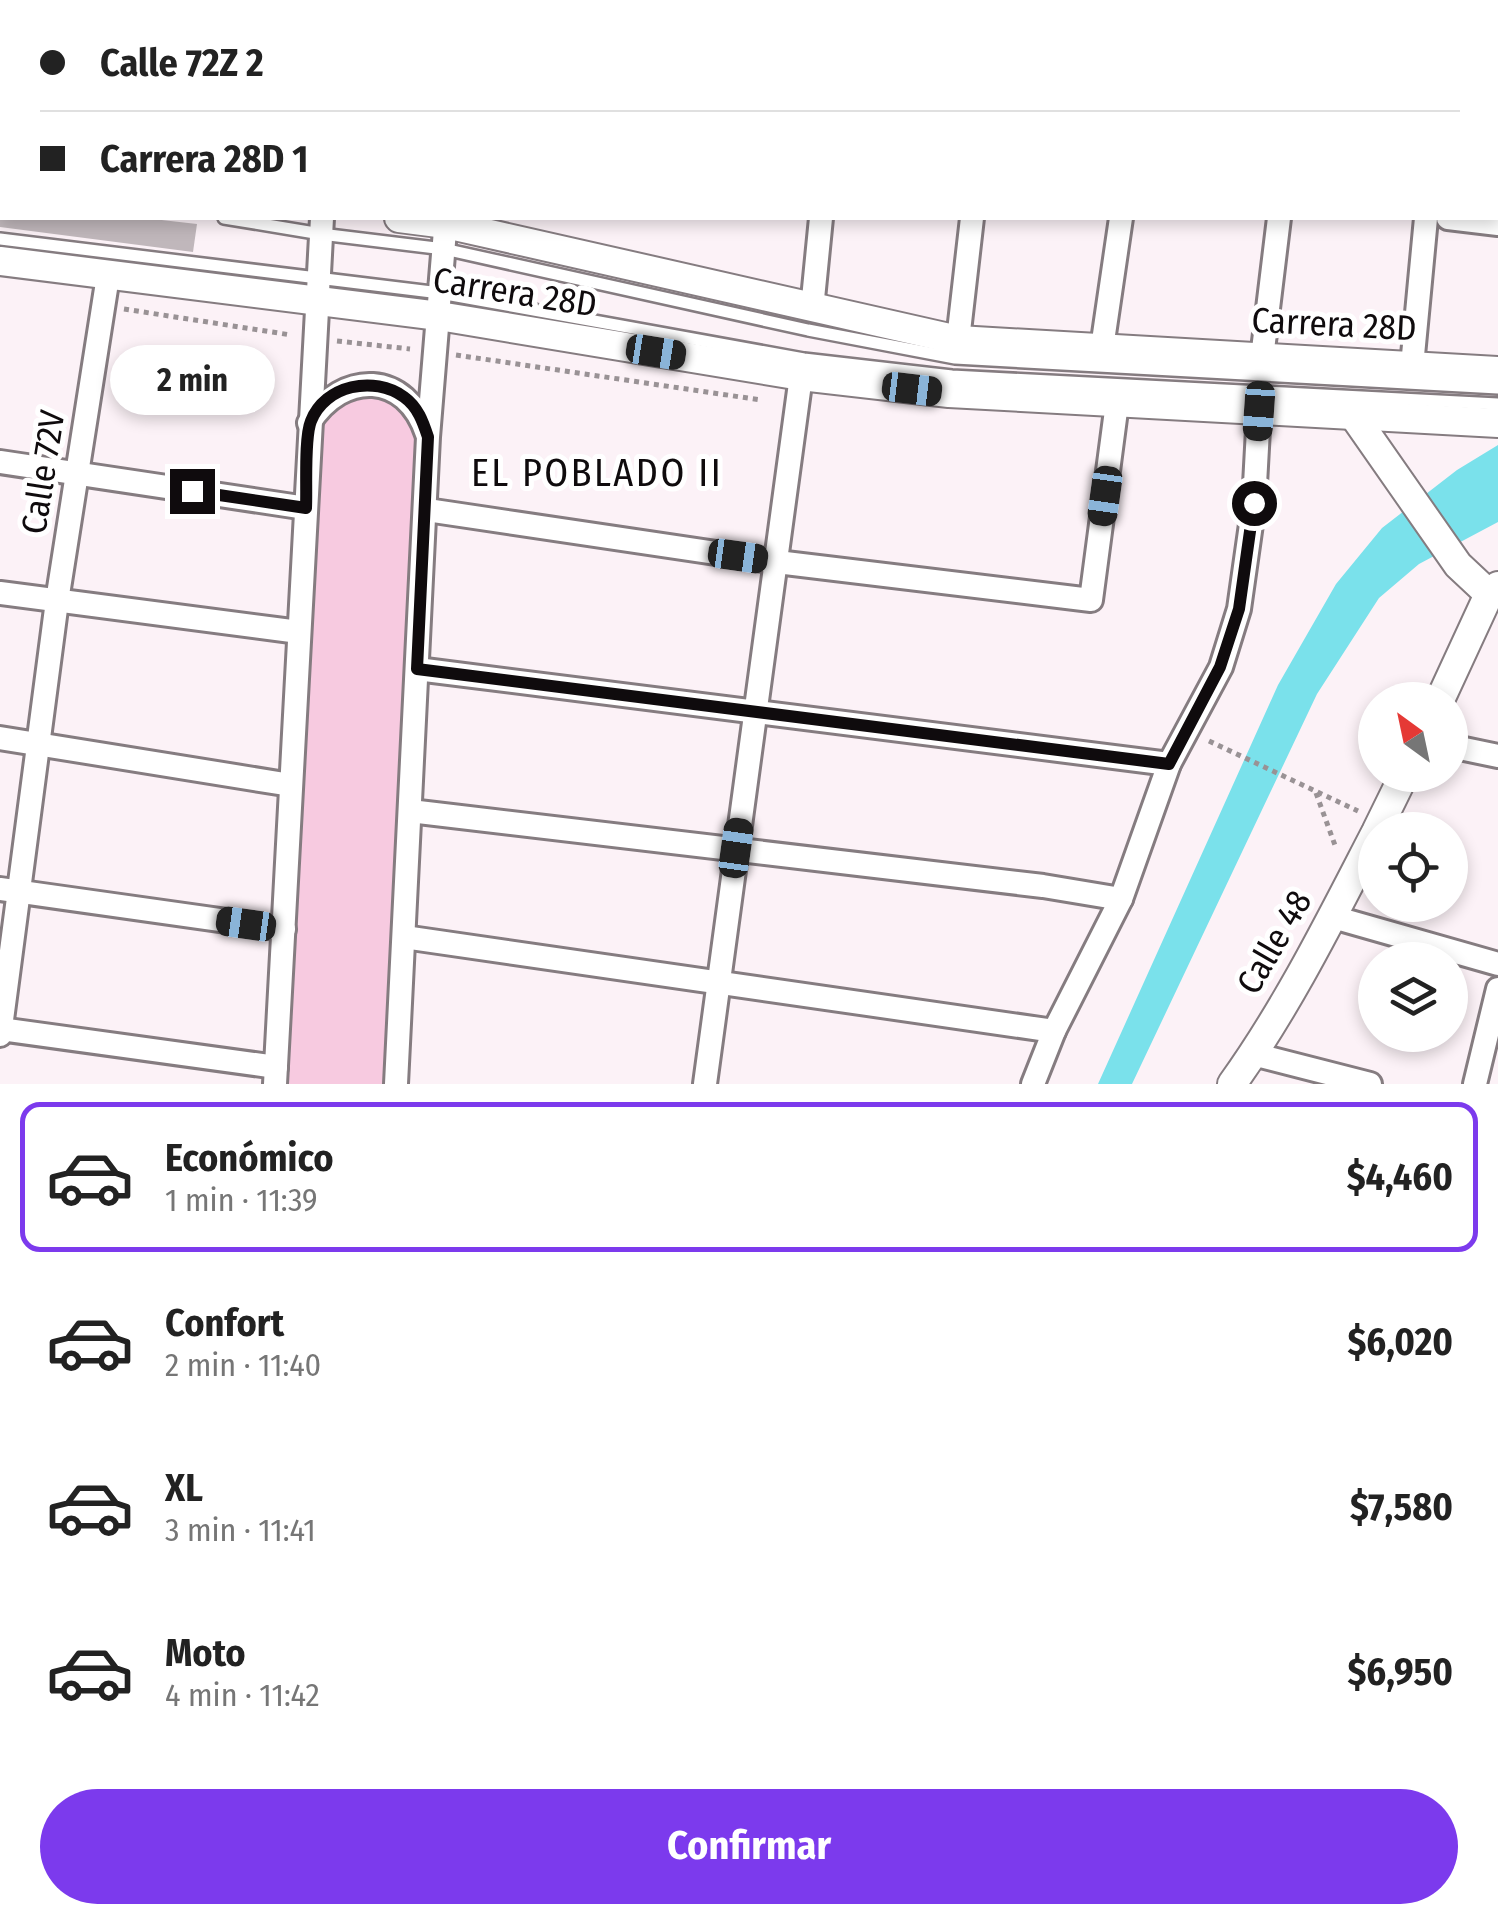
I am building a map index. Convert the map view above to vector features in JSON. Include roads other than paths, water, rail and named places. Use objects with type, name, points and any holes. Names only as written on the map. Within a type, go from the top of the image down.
[{"type":"street","name":"Carrera 28D","points":[[407,220],[958,340],[1412,366],[1496,382]]},
{"type":"street","points":[[812,309],[821,220]]},
{"type":"street","points":[[958,340],[972,220]]},
{"type":"street","points":[[1102,348],[1121,220]]},
{"type":"street","points":[[1262,358],[1279,220]]},
{"type":"street","points":[[1412,366],[1426,220]]},
{"type":"street","points":[[1465,220],[1498,224]]},
{"type":"street","points":[[0,1031],[275,1076],[322,226]]},
{"type":"street","points":[[396,1084],[428,437],[445,230]]},
{"type":"street","name":"Carrera 28D","points":[[0,260],[108,276],[318,291],[440,305],[800,376],[949,394],[1498,423]]},
{"type":"street","name":"Calle 72V","points":[[0,1031],[10,890],[38,744],[108,276]]},
{"type":"street","points":[[704,1084],[800,376]]},
{"type":"street","points":[[310,423],[322,403],[341,390],[363,385],[386,387],[406,398],[421,416],[428,437]]},
{"type":"street","points":[[426,510],[777,562],[1091,600],[1117,403]]},
{"type":"street","points":[[1033,1084],[1054,1031],[1121,899],[1169,764],[1220,667],[1239,609],[1254,503],[1259,411]]},
{"type":"street","points":[[1354,416],[1458,564],[1494,590],[1449,682]]},
{"type":"street","points":[[0,462],[306,508]]},
{"type":"street","points":[[0,593],[299,632]]},
{"type":"street","points":[[417,669],[1169,764]]},
{"type":"street","points":[[0,738],[291,785]]},
{"type":"street","points":[[1468,750],[1498,756]]},
{"type":"street","points":[[410,810],[1044,886],[1121,899]]},
{"type":"street","name":"Calle 48","points":[[1232,1084],[1254,1054],[1333,918],[1358,867]]},
{"type":"street","points":[[10,890],[284,929]]},
{"type":"street","points":[[1333,918],[1498,964]]},
{"type":"street","points":[[404,938],[1054,1031]]},
{"type":"street","points":[[1475,1084],[1498,989]]},
{"type":"street","points":[[1254,1054],[1370,1084]]},
{"type":"lane","points":[[248,220],[445,230],[808,330],[955,358],[1496,382]]},
{"type":"lane","points":[[0,239],[318,291]]},
{"type":"lane","points":[[440,305],[804,359],[952,376],[1498,404]]},
{"type":"water","points":[[1498,445],[1498,522],[1419,564],[1379,598],[1317,694],[1132,1084],[1098,1084],[1278,685],[1336,584],[1382,528],[1457,470]]},
{"type":"district","name":"EL POBLADO II","points":[[597,473]]}]
